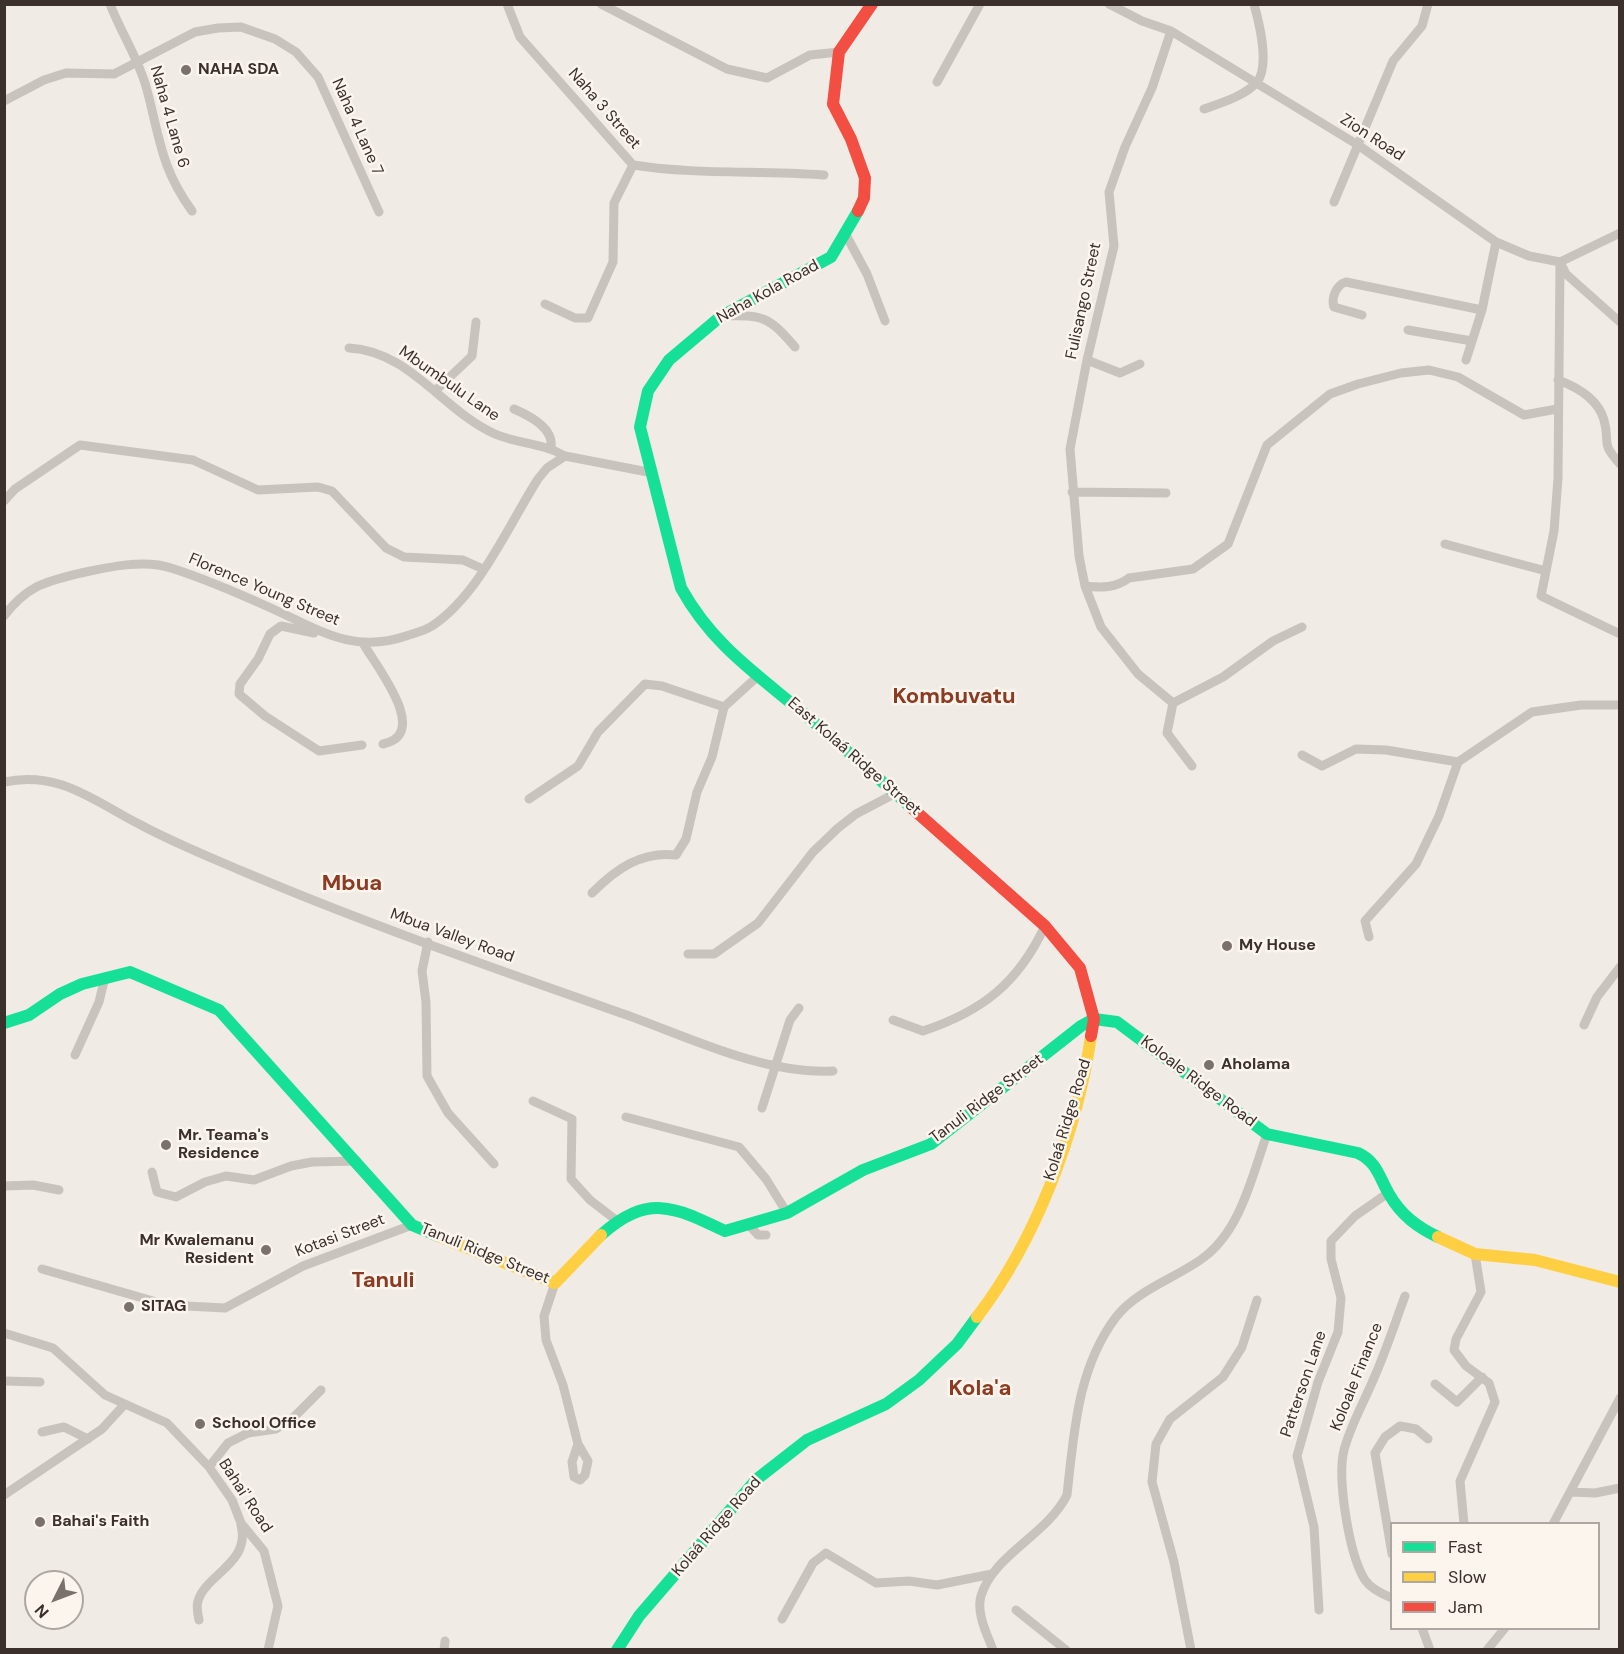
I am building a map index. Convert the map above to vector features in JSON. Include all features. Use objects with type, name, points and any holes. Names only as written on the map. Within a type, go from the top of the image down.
[{"type":"street","name":"Naha 4 Lane 6","points":[[110,4],[138,62],[147,90],[161,155],[175,187],[192,211]]},
{"type":"street","name":"Naha 3 Street","points":[[507,4],[520,37],[633,165],[698,172],[778,172],[824,175]]},
{"type":"street","points":[[601,4],[727,69],[767,78],[810,55],[839,52]]},
{"type":"street","name":"Naha Kola Road","points":[[653,472],[640,427],[648,391],[669,360],[720,316],[831,257],[846,235],[864,198],[866,178],[851,139],[833,104],[839,52],[872,4]]},
{"type":"street","points":[[937,82],[980,4]]},
{"type":"street","name":"Zion Road","points":[[1109,4],[1142,21],[1171,31],[1358,145],[1496,242],[1528,256],[1560,261]]},
{"type":"street","points":[[1204,109],[1228,100],[1256,84],[1261,76],[1263,63],[1261,28],[1254,4]]},
{"type":"street","points":[[1334,202],[1393,61],[1422,26],[1428,4]]},
{"type":"street","name":"Naha 4 Lane 7","points":[[4,101],[44,80],[66,73],[114,74],[195,32],[241,27],[275,39],[296,52],[318,77],[379,212]]},
{"type":"street","name":"Fulisango Street","points":[[1171,31],[1152,88],[1108,192],[1114,246],[1087,360],[1070,448],[1072,492],[1085,586],[1101,627],[1138,674],[1173,703]]},
{"type":"street","points":[[545,304],[575,318],[588,318],[613,262],[614,203],[633,165]]},
{"type":"street","points":[[1560,261],[1620,233]]},
{"type":"street","points":[[846,235],[867,274],[885,321]]},
{"type":"street","points":[[1466,360],[1482,310],[1496,242]]},
{"type":"street","points":[[1560,261],[1566,274],[1620,322]]},
{"type":"street","points":[[1560,261],[1558,478],[1554,531],[1541,596],[1620,634]]},
{"type":"street","points":[[1362,315],[1334,308],[1335,295],[1341,283],[1346,282],[1482,310]]},
{"type":"street","points":[[720,316],[754,315],[773,322],[795,347]]},
{"type":"street","points":[[435,391],[472,356],[476,322]]},
{"type":"street","points":[[1408,330],[1472,341]]},
{"type":"street","name":"Mbumbulu Lane","points":[[349,348],[361,348],[399,364],[495,434],[551,447],[565,456]]},
{"type":"street","points":[[1087,360],[1120,373],[1140,364]]},
{"type":"street","points":[[1085,586],[1110,587],[1121,584],[1129,578],[1193,569],[1228,544],[1267,445],[1330,394],[1401,373],[1429,370],[1458,377],[1524,415],[1557,409]]},
{"type":"street","points":[[1558,380],[1573,386],[1593,401],[1604,420],[1606,448],[1620,464]]},
{"type":"street","points":[[514,409],[531,416],[542,426],[552,442],[551,447]]},
{"type":"street","points":[[4,501],[15,489],[80,445],[193,460],[258,490],[318,487],[332,491],[386,548],[404,557],[463,560],[483,569]]},
{"type":"street","points":[[565,456],[653,472]]},
{"type":"street","name":"Florence Young Street","points":[[4,616],[17,600],[40,583],[93,570],[148,564],[170,567],[228,589],[328,636],[363,643],[398,638],[429,628],[459,603],[483,569],[538,479],[547,468],[565,456]]},
{"type":"street","name":"East Kolaá Ridge Street","points":[[653,472],[681,588],[692,609],[718,643],[742,667],[790,702],[896,793],[1046,926],[1080,968],[1094,1019]]},
{"type":"street","points":[[1072,492],[1166,493]]},
{"type":"street","points":[[1445,544],[1546,571]]},
{"type":"street","points":[[328,636],[281,626],[270,634],[258,659],[240,684],[239,694],[265,716],[319,751],[362,746]]},
{"type":"street","points":[[1191,766],[1167,733],[1173,703],[1223,677],[1273,641],[1302,627]]},
{"type":"street","points":[[363,643],[399,703],[403,719],[402,733],[394,742],[383,744]]},
{"type":"street","points":[[592,893],[603,880],[638,859],[660,853],[676,855],[686,839],[697,792],[712,757],[724,707],[757,677]]},
{"type":"street","points":[[529,799],[578,766],[598,732],[645,684],[662,686],[724,707]]},
{"type":"street","points":[[1369,936],[1365,921],[1416,864],[1439,816],[1458,762],[1533,712],[1581,705],[1620,705]]},
{"type":"street","points":[[1302,755],[1322,766],[1356,749],[1386,750],[1458,762]]},
{"type":"street","name":"Mbua Valley Road","points":[[4,782],[48,779],[85,793],[139,825],[242,871],[428,942],[774,1065],[814,1072],[833,1071]]},
{"type":"street","points":[[688,954],[714,954],[758,923],[813,852],[838,828],[856,814],[896,793]]},
{"type":"street","points":[[893,1020],[923,1031],[984,1002],[1006,985],[1030,957],[1046,926]]},
{"type":"street","points":[[428,942],[422,970],[426,1002],[427,1076],[448,1113],[494,1164]]},
{"type":"street","points":[[1584,1025],[1598,997],[1620,967]]},
{"type":"street","name":"Tanuli Ridge Street","points":[[4,1023],[29,1015],[60,994],[82,984],[130,972],[219,1010],[275,1074],[357,1161],[412,1225],[555,1283],[616,1221],[645,1208],[677,1209],[725,1231],[787,1213],[863,1170],[931,1144],[1094,1019]]},
{"type":"street","points":[[75,1055],[99,1002],[105,977]]},
{"type":"street","points":[[762,1108],[790,1020],[799,1008]]},
{"type":"street","name":"Koloale Ridge Road","points":[[1094,1019],[1117,1022],[1267,1134],[1358,1153],[1368,1158],[1383,1178],[1388,1193],[1414,1226],[1475,1254],[1534,1260],[1620,1282]]},
{"type":"street","name":"Kolaá Ridge Road","points":[[617,1650],[639,1616],[757,1479],[807,1440],[886,1404],[919,1380],[963,1335],[995,1293],[1033,1226],[1063,1149],[1089,1059],[1094,1019]]},
{"type":"street","points":[[533,1101],[572,1119],[571,1179],[590,1200],[616,1221]]},
{"type":"street","points":[[626,1117],[739,1147],[766,1179],[787,1213]]},
{"type":"street","points":[[993,1650],[983,1624],[980,1598],[992,1574],[1059,1510],[1067,1495],[1080,1392],[1094,1354],[1117,1316],[1140,1297],[1204,1257],[1225,1234],[1238,1213],[1267,1134]]},
{"type":"street","points":[[153,1172],[158,1192],[176,1197],[205,1182],[226,1176],[254,1180],[291,1166],[312,1162],[357,1161]]},
{"type":"street","points":[[4,1186],[33,1185],[59,1190]]},
{"type":"street","name":"Patterson Lane","points":[[1319,1610],[1314,1527],[1297,1456],[1318,1382],[1338,1332],[1341,1298],[1331,1259],[1331,1241],[1355,1216],[1388,1193]]},
{"type":"street","points":[[748,1224],[758,1235],[766,1235]]},
{"type":"street","name":"Kotasi Street","points":[[42,1269],[167,1305],[225,1308],[303,1266],[412,1225]]},
{"type":"street","points":[[1464,1522],[1460,1481],[1495,1402],[1489,1383],[1466,1366],[1454,1350],[1456,1339],[1481,1292],[1475,1254]]},
{"type":"street","points":[[555,1283],[544,1316],[546,1340],[563,1386],[578,1444]]},
{"type":"street","name":"Koloale Finance","points":[[1390,1597],[1380,1594],[1366,1581],[1358,1562],[1342,1475],[1343,1452],[1405,1296]]},
{"type":"street","points":[[1191,1650],[1174,1562],[1152,1482],[1156,1444],[1170,1419],[1223,1377],[1242,1347],[1257,1300]]},
{"type":"street","name":"Bahai' Road","points":[[4,1333],[53,1348],[105,1395],[167,1423],[209,1467],[232,1500],[241,1523],[264,1551],[278,1606],[268,1650]]},
{"type":"street","points":[[1436,1384],[1457,1402],[1482,1377]]},
{"type":"street","points":[[4,1381],[40,1382]]},
{"type":"street","points":[[209,1467],[228,1443],[248,1433],[276,1429],[292,1419],[321,1390]]},
{"type":"street","points":[[1554,1522],[1620,1398]]},
{"type":"street","points":[[4,1495],[102,1430],[124,1405]]},
{"type":"street","points":[[1390,1541],[1376,1453],[1385,1437],[1400,1426],[1416,1429],[1428,1439]]},
{"type":"street","points":[[42,1432],[64,1427],[88,1439]]},
{"type":"street","points":[[1571,1492],[1594,1493],[1620,1488]]},
{"type":"street","points":[[199,1620],[197,1602],[207,1586],[231,1565],[244,1534],[241,1523]]},
{"type":"street","points":[[782,1619],[813,1563],[826,1553],[876,1582],[909,1581],[938,1585],[992,1574]]},
{"type":"street","points":[[1016,1611],[1066,1650]]},
{"type":"street","points":[[1422,1630],[1430,1650]]},
{"type":"street","points":[[1487,1650],[1504,1630]]},
{"type":"traffic: fast","points":[[858,211],[831,257],[720,317],[669,360],[648,391],[640,427],[681,588],[693,608],[735,656],[913,809]]},
{"type":"traffic: fast","points":[[4,1023],[29,1015],[60,994],[82,984],[130,972],[219,1010],[412,1225],[438,1236]]},
{"type":"traffic: fast","points":[[1094,1019],[1117,1022],[1267,1134],[1358,1153],[1374,1165],[1404,1214],[1416,1225],[1438,1237]]},
{"type":"traffic: fast","points":[[601,1235],[633,1213],[648,1209],[662,1208],[676,1211],[725,1231],[787,1213],[863,1170],[931,1144],[1081,1026],[1094,1019]]},
{"type":"traffic: fast","points":[[617,1650],[639,1616],[757,1479],[807,1440],[886,1404],[919,1380],[957,1344],[977,1317]]},
{"type":"traffic: slow","points":[[977,1317],[1018,1254],[1051,1184],[1076,1110],[1091,1036]]},
{"type":"traffic: slow","points":[[438,1236],[555,1283],[601,1235]]},
{"type":"traffic: slow","points":[[1438,1237],[1475,1254],[1535,1260],[1620,1282]]},
{"type":"traffic: jam","points":[[858,211],[864,198],[865,178],[851,139],[833,104],[839,52],[872,4]]},
{"type":"traffic: jam","points":[[913,809],[1045,926],[1080,968],[1094,1019],[1091,1036]]},
{"type":"place","name":"NAHA SDA","points":[[186,70]]},
{"type":"place","name":"My House","points":[[1227,946]]},
{"type":"place","name":"Aholama","points":[[1209,1065]]},
{"type":"place","name":"Mr. Teama's Residence","points":[[166,1145]]},
{"type":"place","name":"Mr Kwalemanu Resident","points":[[266,1250]]},
{"type":"place","name":"SITAG","points":[[129,1307]]},
{"type":"place","name":"School Office","points":[[200,1424]]},
{"type":"place","name":"Bahai's Faith","points":[[40,1522]]},
{"type":"district","name":"Kombuvatu","points":[[954,697]]},
{"type":"district","name":"Mbua","points":[[352,884]]},
{"type":"district","name":"Tanuli","points":[[383,1281]]},
{"type":"district","name":"Kola'a","points":[[980,1389]]}]
